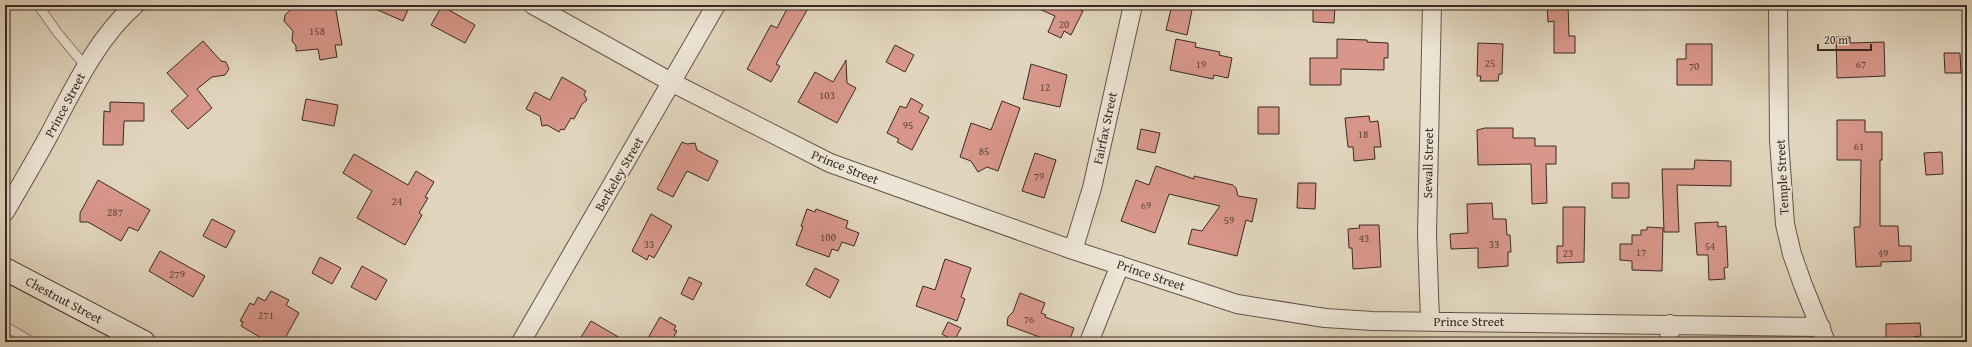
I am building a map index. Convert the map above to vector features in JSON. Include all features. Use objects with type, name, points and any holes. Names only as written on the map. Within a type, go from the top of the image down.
[{"type":"main road","name":"Chestnut Street","points":[[5,269],[130,339]]},
{"type":"street","name":"Prince Street","points":[[5,212],[44,145],[86,67],[104,40],[135,5]]},
{"type":"street","name":"Prince Street","points":[[534,5],[671,82],[830,163],[1073,250],[1237,304],[1325,318],[1670,324],[1823,335]]},
{"type":"street","name":"Berkeley Street","points":[[521,342],[716,5]]},
{"type":"street","name":"Fairfax Street","points":[[1073,250],[1092,188],[1133,5]]},
{"type":"street","name":"Sewall Street","points":[[1430,321],[1427,234],[1432,5]]},
{"type":"street","name":"Temple Street","points":[[1778,5],[1779,140],[1784,224],[1801,279],[1823,335]]},
{"type":"street","points":[[1089,342],[1120,265]]},
{"type":"street","points":[[1669,342],[1670,324]]},
{"type":"lane","points":[[38,5],[57,32],[86,67]]},
{"type":"lane","points":[[5,326],[32,342]]},
{"type":"building","points":[[289,5],[335,5],[342,45],[335,45],[337,57],[320,60],[318,49],[296,51],[296,46],[292,41],[293,31],[284,21],[285,15],[290,10]]},
{"type":"building","points":[[366,5],[410,5],[403,21]]},
{"type":"building","points":[[789,5],[810,5],[776,64],[780,66],[771,82],[747,69],[771,25],[777,28]]},
{"type":"building","points":[[1030,5],[1080,5],[1078,9],[1083,11],[1071,35],[1064,31],[1061,38],[1048,32],[1055,16]]},
{"type":"building","points":[[1172,5],[1193,5],[1187,35],[1166,30]]},
{"type":"building","points":[[1313,5],[1335,5],[1334,23],[1313,22]]},
{"type":"building","points":[[1547,5],[1568,5],[1569,36],[1575,36],[1575,53],[1554,53],[1554,21],[1548,22]]},
{"type":"building","points":[[442,6],[475,25],[465,43],[431,25]]},
{"type":"building","points":[[1836,37],[1850,37],[1850,43],[1884,42],[1885,76],[1837,78]]},
{"type":"building","points":[[1176,39],[1196,43],[1195,47],[1220,52],[1219,55],[1232,58],[1228,78],[1214,75],[1213,79],[1170,70]]},
{"type":"building","points":[[1337,39],[1367,40],[1367,42],[1388,43],[1388,58],[1384,58],[1384,70],[1341,69],[1341,85],[1310,85],[1310,58],[1337,58]]},
{"type":"building","points":[[203,41],[221,61],[226,62],[229,69],[225,75],[212,77],[197,89],[212,108],[188,129],[171,111],[188,96],[167,73]]},
{"type":"building","points":[[1478,43],[1503,44],[1502,74],[1499,74],[1498,81],[1480,81],[1481,76],[1477,76]]},
{"type":"building","points":[[1686,44],[1712,44],[1712,85],[1677,85],[1677,59],[1686,59]]},
{"type":"building","points":[[895,45],[914,55],[905,72],[886,62]]},
{"type":"building","points":[[1944,53],[1960,53],[1961,73],[1945,73]]},
{"type":"building","points":[[846,60],[847,83],[856,88],[837,123],[798,102],[815,72],[833,82]]},
{"type":"building","points":[[1031,64],[1067,75],[1060,107],[1023,99]]},
{"type":"building","points":[[562,77],[586,91],[584,94],[587,100],[582,104],[574,119],[571,118],[564,130],[561,129],[559,132],[547,125],[542,126],[540,116],[526,109],[535,92],[550,100]]},
{"type":"building","points":[[911,98],[923,105],[919,112],[929,117],[912,150],[897,142],[899,139],[887,133],[900,106],[906,108]]},
{"type":"building","points":[[306,99],[338,105],[334,126],[302,120]]},
{"type":"building","points":[[1002,101],[1020,108],[998,171],[987,167],[978,172],[971,161],[960,157],[971,123],[991,130]]},
{"type":"building","points":[[110,102],[144,103],[144,121],[124,121],[123,145],[103,145],[104,111],[110,112]]},
{"type":"building","points":[[1258,107],[1279,107],[1279,134],[1258,134]]},
{"type":"building","points":[[1369,116],[1370,122],[1378,121],[1381,147],[1374,147],[1375,159],[1354,161],[1353,147],[1348,147],[1345,118]]},
{"type":"building","points":[[1837,120],[1865,120],[1865,132],[1882,132],[1882,160],[1880,160],[1880,226],[1898,226],[1899,246],[1911,246],[1911,261],[1881,262],[1881,266],[1856,267],[1854,227],[1860,227],[1861,160],[1837,160]]},
{"type":"building","points":[[1485,128],[1513,128],[1513,138],[1535,138],[1535,146],[1556,146],[1556,164],[1546,164],[1547,203],[1532,204],[1531,164],[1478,165],[1477,130]]},
{"type":"building","points":[[1141,129],[1160,133],[1155,153],[1137,149]]},
{"type":"building","points":[[682,142],[687,144],[695,143],[697,150],[718,161],[708,181],[687,171],[673,197],[657,189]]},
{"type":"building","points":[[1942,152],[1943,174],[1926,175],[1924,153]]},
{"type":"building","points":[[1035,153],[1056,160],[1044,198],[1022,191]]},
{"type":"building","points":[[354,154],[408,185],[416,171],[434,182],[425,197],[428,198],[419,213],[422,215],[405,245],[357,218],[372,191],[343,173]]},
{"type":"building","points":[[1695,160],[1731,161],[1731,186],[1677,185],[1679,232],[1664,232],[1662,169],[1694,169]]},
{"type":"building","points":[[1156,166],[1194,179],[1194,176],[1233,185],[1236,188],[1238,196],[1257,199],[1252,222],[1246,220],[1237,256],[1188,244],[1192,229],[1202,231],[1220,206],[1169,194],[1155,233],[1121,221],[1136,180],[1149,185]]},
{"type":"building","points":[[98,180],[150,210],[138,231],[129,227],[121,241],[88,222],[80,222],[80,213]]},
{"type":"building","points":[[1298,183],[1316,183],[1315,209],[1297,208]]},
{"type":"building","points":[[1612,183],[1629,183],[1629,198],[1612,198]]},
{"type":"building","points":[[1492,203],[1493,219],[1506,219],[1507,235],[1510,235],[1511,252],[1508,252],[1508,266],[1478,268],[1478,248],[1451,249],[1450,234],[1468,233],[1467,204]]},
{"type":"building","points":[[1563,207],[1585,207],[1584,262],[1557,263],[1557,246],[1563,246]]},
{"type":"building","points":[[807,209],[815,212],[816,209],[848,221],[846,228],[859,233],[854,246],[842,242],[838,251],[832,249],[829,257],[796,245],[803,227],[801,226]]},
{"type":"building","points":[[651,214],[672,226],[654,258],[649,255],[647,260],[632,251]]},
{"type":"building","points":[[212,219],[235,231],[226,248],[203,236]]},
{"type":"building","points":[[1718,222],[1718,227],[1726,226],[1728,267],[1724,268],[1725,279],[1709,280],[1708,255],[1697,255],[1695,223]]},
{"type":"building","points":[[1359,225],[1379,225],[1381,267],[1353,269],[1352,248],[1349,248],[1348,229],[1360,228]]},
{"type":"building","points":[[1647,227],[1663,228],[1662,271],[1632,270],[1632,261],[1620,260],[1620,244],[1632,244],[1632,235],[1641,235],[1641,230],[1647,230]]},
{"type":"building","points":[[160,251],[205,276],[193,297],[149,271]]},
{"type":"building","points":[[320,257],[341,268],[332,284],[312,273]]},
{"type":"building","points":[[945,259],[971,268],[961,297],[965,299],[957,321],[916,306],[923,286],[935,290]]},
{"type":"building","points":[[362,266],[387,280],[376,300],[351,287]]},
{"type":"building","points":[[815,268],[839,280],[830,298],[806,285]]},
{"type":"building","points":[[689,277],[702,283],[693,300],[681,294]]},
{"type":"building","points":[[271,291],[289,300],[286,305],[299,313],[283,342],[268,342],[241,326],[243,322],[240,321],[250,303],[254,305],[258,297],[265,301]]},
{"type":"building","points":[[1020,293],[1045,303],[1041,313],[1046,315],[1045,317],[1074,328],[1069,342],[1058,337],[1056,342],[1053,342],[1007,325],[1008,317],[1013,312]]},
{"type":"building","points":[[660,317],[676,326],[674,330],[677,331],[671,342],[656,342],[648,338]]},
{"type":"building","points":[[591,321],[627,342],[578,342]]},
{"type":"building","points":[[948,322],[961,328],[954,341],[942,334]]},
{"type":"building","points":[[1920,323],[1921,336],[1913,337],[1913,342],[1886,342],[1886,324]]}]
